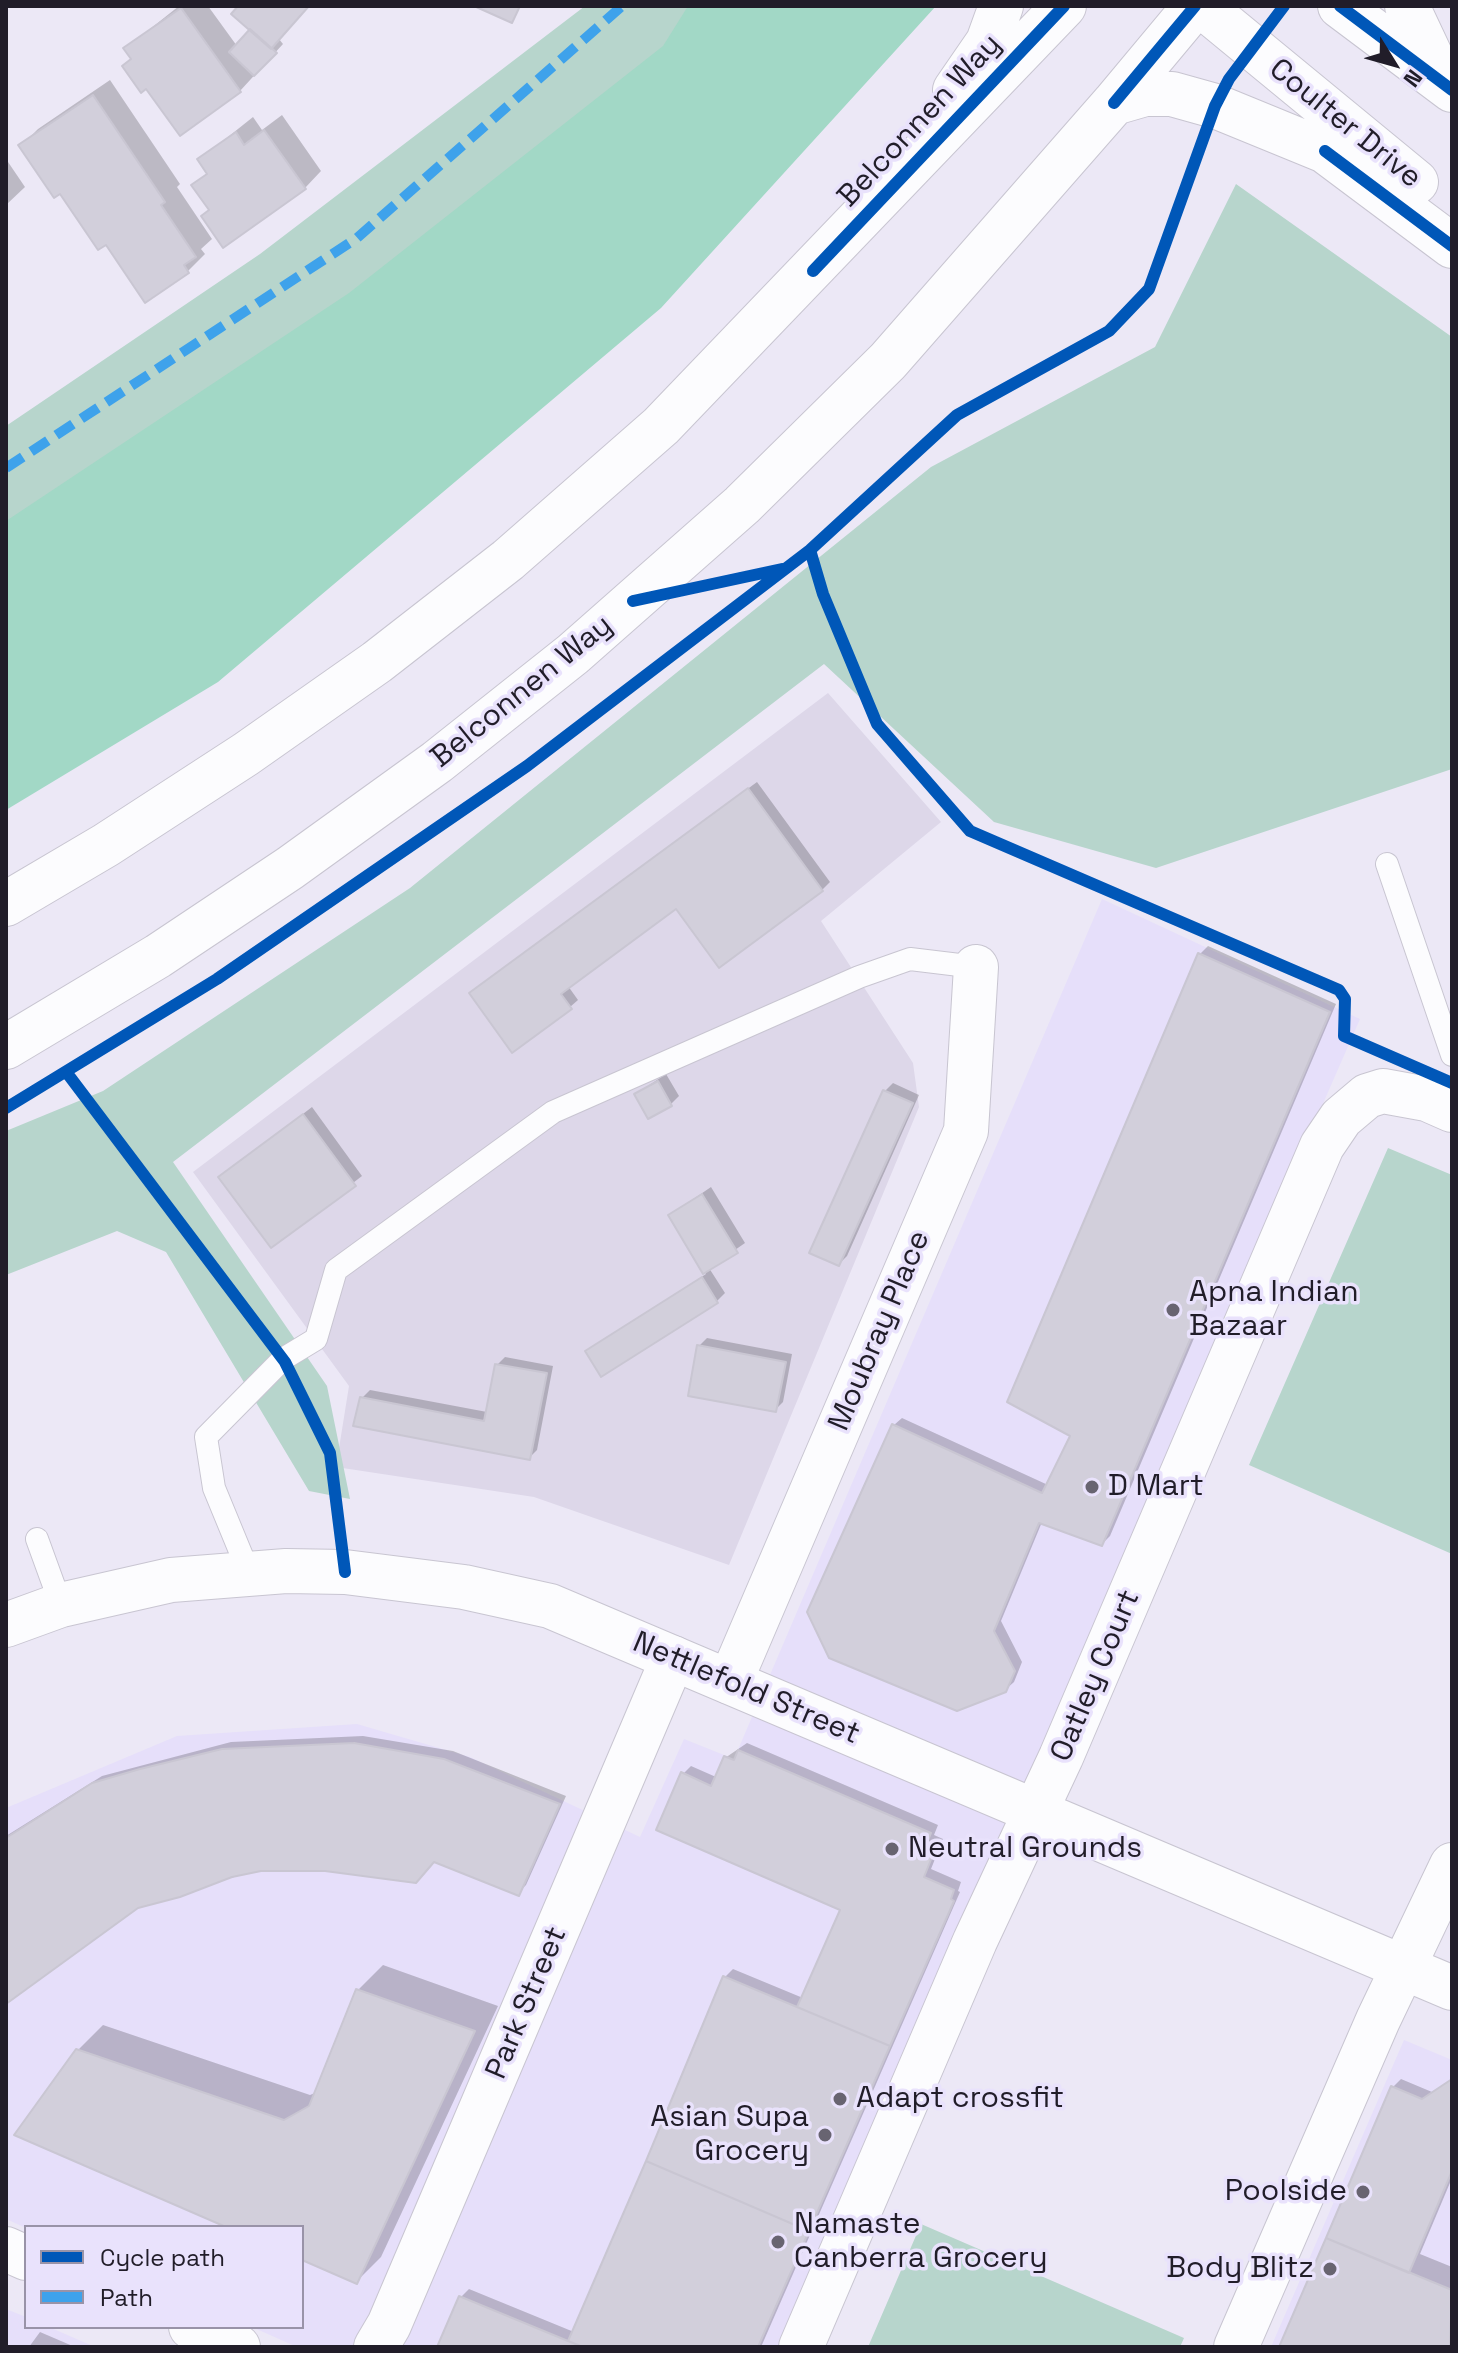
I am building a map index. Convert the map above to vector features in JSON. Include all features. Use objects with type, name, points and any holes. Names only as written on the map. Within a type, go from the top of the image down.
[{"type":"street","points":[[813,271],[970,72],[988,42],[1001,6]]},
{"type":"street","name":"Belconnen Way","points":[[6,904],[246,754],[377,662],[460,597],[661,426],[1064,6]]},
{"type":"street","name":"Belconnen Way","points":[[6,1047],[158,956],[290,868],[437,762],[573,654],[742,505],[888,361],[1195,6]]},
{"type":"street","name":"Coulter Drive","points":[[1202,6],[1452,211]]},
{"type":"street","points":[[1340,6],[1448,87]]},
{"type":"street","points":[[1407,6],[1448,87]]},
{"type":"street","points":[[1114,103],[1145,94],[1172,94],[1215,106],[1325,151],[1452,246]]},
{"type":"street","name":"Moubray Place","points":[[730,1682],[966,1131],[976,967]]},
{"type":"street","name":"Oatley Court","points":[[801,2347],[975,1941],[1036,1812],[1324,1142],[1341,1118],[1367,1096],[1383,1091],[1427,1099],[1452,1110]]},
{"type":"street","name":"Nettlefold Street","points":[[6,1625],[61,1605],[171,1580],[249,1573],[345,1572],[464,1587],[550,1606],[1452,1988]]},
{"type":"street","name":"Park Street","points":[[376,2347],[389,2325],[673,1658]]},
{"type":"street","points":[[1236,2347],[1378,2020],[1452,1865]]},
{"type":"street","points":[[196,2329],[238,2347]]},
{"type":"lane","points":[[1387,864],[1452,1055]]},
{"type":"lane","points":[[249,1573],[214,1488],[206,1437],[283,1359],[316,1339],[336,1270],[553,1112],[859,977],[910,959],[976,967]]},
{"type":"lane","points":[[37,1539],[61,1605]]},
{"type":"shaded area","points":[[828,693],[941,822],[821,921],[913,1063],[919,1107],[729,1565],[534,1497],[336,1467],[349,1386],[193,1172]]},
{"type":"shaded area","points":[[1102,899],[1360,1019],[779,2347],[297,2347],[256,2329],[304,2329],[304,2225],[24,2227],[6,2219],[6,1808],[177,1736],[357,1724],[470,1757],[640,1837],[684,1739],[734,1759]]},
{"type":"shaded area","points":[[1404,2040],[1452,2060],[1452,2347],[1271,2347]]},
{"type":"shaded area","points":[[6,2309],[24,2316],[24,2329],[54,2329],[95,2347],[6,2347]]},
{"type":"green space","points":[[585,6],[734,6],[6,690],[6,426],[260,254]]},
{"type":"green space","points":[[688,6],[936,6],[661,308],[218,682],[6,810],[6,521],[349,293],[663,46]]},
{"type":"green space","points":[[1236,184],[1452,337],[1452,769],[1156,868],[994,822],[824,664],[173,1162],[327,1386],[350,1499],[309,1491],[166,1252],[117,1231],[6,1275],[6,1131],[103,1091],[410,888],[931,467],[1155,347]]},
{"type":"green space","points":[[1388,1148],[1452,1175],[1452,1554],[1249,1465]]},
{"type":"green space","points":[[921,2224],[1184,2338],[1180,2347],[868,2347]]},
{"type":"building","points":[[238,6],[309,6],[271,49],[231,14]]},
{"type":"building","points":[[474,6],[520,6],[512,23]]},
{"type":"building","points":[[181,8],[241,92],[180,136],[146,89],[141,93],[122,66],[131,59],[123,48]]},
{"type":"building","points":[[250,29],[277,53],[254,76],[229,52]]},
{"type":"building","points":[[93,95],[165,202],[161,205],[196,257],[184,265],[189,273],[145,303],[106,245],[98,250],[60,194],[54,198],[18,145]]},
{"type":"building","points":[[264,130],[306,189],[223,248],[201,216],[209,210],[191,185],[207,174],[197,159],[236,132],[244,145]]},
{"type":"building","points":[[748,788],[823,891],[719,968],[676,909],[561,994],[572,1009],[512,1053],[469,993]]},
{"type":"building","points":[[1198,953],[1330,1012],[1102,1546],[1039,1523],[994,1631],[1015,1671],[1006,1692],[957,1711],[829,1658],[807,1612],[892,1424],[1042,1493],[1070,1436],[1007,1402]]},
{"type":"building","points":[[658,1081],[672,1106],[648,1119],[634,1094]]},
{"type":"building","points":[[883,1090],[913,1103],[839,1266],[809,1253]]},
{"type":"building","points":[[303,1114],[356,1186],[271,1248],[218,1177]]},
{"type":"building","points":[[702,1194],[738,1253],[703,1274],[668,1215]]},
{"type":"building","points":[[702,1277],[718,1303],[601,1377],[585,1351]]},
{"type":"building","points":[[697,1345],[786,1362],[776,1412],[688,1396]]},
{"type":"building","points":[[495,1364],[547,1373],[530,1460],[353,1426],[360,1397],[484,1421]]},
{"type":"building","points":[[354,1743],[444,1759],[560,1804],[519,1896],[434,1862],[416,1883],[325,1871],[261,1871],[232,1877],[180,1897],[138,1908],[6,2004],[6,1838],[92,1783],[140,1769],[222,1749]]},
{"type":"building","points":[[738,1750],[931,1833],[927,1843],[936,1847],[924,1877],[954,1890],[951,1899],[954,1901],[890,2046],[797,2007],[840,1910],[656,1830],[681,1772],[711,1786],[724,1756],[734,1760]]},
{"type":"building","points":[[723,1976],[890,2046],[809,2231],[646,2161]]},
{"type":"building","points":[[356,1989],[475,2031],[357,2284],[304,2261],[304,2225],[221,2225],[14,2135],[76,2049],[284,2120],[309,2106]]},
{"type":"building","points":[[1452,2079],[1452,2171],[1409,2273],[1326,2238],[1391,2086],[1422,2099]]},
{"type":"building","points":[[646,2161],[809,2231],[758,2347],[583,2347],[568,2341]]},
{"type":"building","points":[[1326,2238],[1452,2290],[1450,2347],[1279,2347]]},
{"type":"building","points":[[459,2296],[568,2341],[583,2347],[437,2347]]},
{"type":"marked path","points":[[6,468],[357,238],[622,6]]},
{"type":"cycle path","points":[[813,271],[1064,6]]},
{"type":"cycle path","points":[[1114,103],[1195,6]]},
{"type":"cycle path","points":[[6,1108],[217,979],[527,766],[810,550],[957,415],[1109,331],[1149,289],[1215,106],[1229,79],[1284,6]]},
{"type":"cycle path","points":[[1340,6],[1452,90]]},
{"type":"cycle path","points":[[1325,151],[1452,246]]},
{"type":"cycle path","points":[[810,550],[823,594],[877,724],[970,831],[1339,990],[1345,999],[1344,1036],[1452,1083]]},
{"type":"cycle path","points":[[633,601],[782,569]]},
{"type":"cycle path","points":[[67,1073],[285,1362],[330,1453],[345,1572]]},
{"type":"place","name":"Apna Indian Bazaar","points":[[1173,1310]]},
{"type":"place","name":"D Mart","points":[[1092,1487]]},
{"type":"place","name":"Neutral Grounds","points":[[892,1849]]},
{"type":"place","name":"Adapt crossfit","points":[[840,2099]]},
{"type":"place","name":"Asian Supa Grocery","points":[[825,2135]]},
{"type":"place","name":"Poolside","points":[[1363,2192]]},
{"type":"place","name":"Namaste Canberra Grocery","points":[[778,2242]]},
{"type":"place","name":"Body Blitz","points":[[1330,2269]]}]
